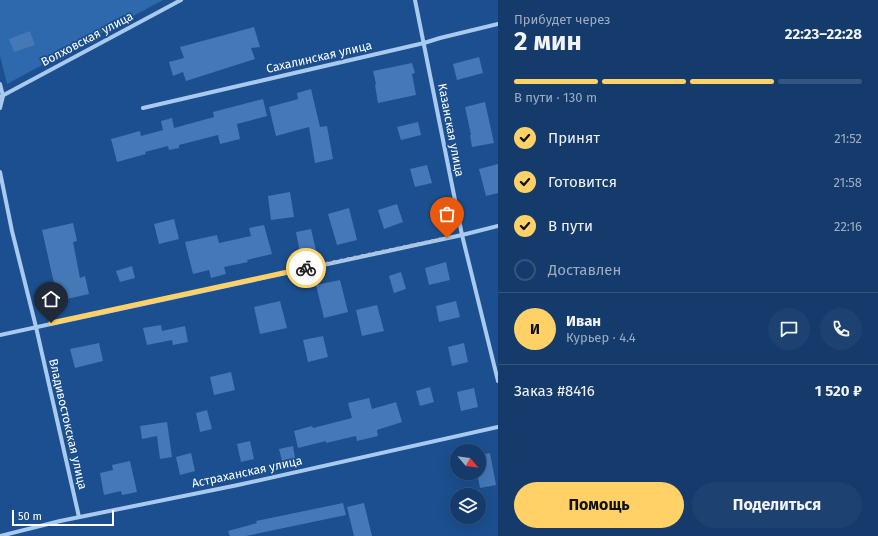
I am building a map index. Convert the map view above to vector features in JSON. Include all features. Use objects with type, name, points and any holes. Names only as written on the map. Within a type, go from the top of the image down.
[{"type":"street","name":"Волховская улица","points":[[2,96],[181,0]]},
{"type":"street","name":"Казанская улица","points":[[415,0],[462,234],[498,381]]},
{"type":"street","name":"Сахалинская улица","points":[[143,108],[424,43],[498,24]]},
{"type":"street","points":[[0,84],[2,96],[0,108]]},
{"type":"street","name":"Владивостокская улица","points":[[0,172],[12,232],[36,327],[79,517]]},
{"type":"street","points":[[0,335],[498,226]]},
{"type":"street","name":"Астраханская улица","points":[[0,536],[60,521],[238,485],[498,427]]},
{"type":"shaded area","points":[[0,0],[163,0],[7,84],[0,56]]},
{"type":"building","points":[[254,27],[260,47],[251,48],[255,59],[186,81],[183,72],[173,76],[169,62],[184,58],[180,47]]},
{"type":"building","points":[[30,31],[35,45],[14,52],[9,39]]},
{"type":"building","points":[[479,57],[483,73],[457,80],[453,64]]},
{"type":"building","points":[[412,63],[415,73],[412,74],[416,95],[378,103],[373,71]]},
{"type":"building","points":[[311,89],[320,127],[327,126],[333,159],[315,163],[309,127],[276,136],[269,107],[298,99],[297,93]]},
{"type":"building","points":[[263,99],[267,116],[237,124],[240,139],[220,144],[218,135],[179,145],[179,148],[169,150],[168,146],[117,162],[111,139],[140,131],[141,136],[163,130],[161,121],[172,118],[174,128],[214,117],[213,112]]},
{"type":"building","points":[[485,102],[494,143],[472,147],[465,107]]},
{"type":"building","points":[[418,122],[421,135],[401,140],[397,127]]},
{"type":"building","points":[[498,164],[498,193],[486,196],[479,169]]},
{"type":"building","points":[[427,165],[432,183],[415,187],[410,169]]},
{"type":"building","points":[[290,192],[294,217],[271,220],[268,196]]},
{"type":"building","points":[[397,204],[403,222],[384,229],[378,210]]},
{"type":"building","points":[[349,208],[357,240],[337,245],[328,214]]},
{"type":"building","points":[[174,219],[179,239],[159,244],[154,224]]},
{"type":"building","points":[[73,223],[77,241],[73,242],[80,278],[85,276],[89,294],[58,301],[42,230]]},
{"type":"building","points":[[264,225],[272,254],[247,260],[248,262],[224,267],[226,274],[211,278],[209,270],[193,274],[185,242],[217,235],[219,243],[251,236],[249,228]]},
{"type":"building","points":[[311,229],[316,250],[300,253],[296,232]]},
{"type":"building","points":[[446,262],[450,280],[429,285],[425,268]]},
{"type":"building","points":[[132,266],[135,278],[120,282],[116,271]]},
{"type":"building","points":[[401,272],[406,289],[394,293],[389,276]]},
{"type":"building","points":[[340,280],[348,312],[324,318],[316,285]]},
{"type":"building","points":[[280,301],[287,328],[260,334],[254,307]]},
{"type":"building","points":[[456,301],[460,317],[439,322],[436,306]]},
{"type":"building","points":[[377,305],[384,331],[362,336],[356,310]]},
{"type":"building","points":[[161,325],[162,331],[185,326],[188,342],[173,345],[172,340],[147,345],[143,328]]},
{"type":"building","points":[[323,336],[328,357],[308,362],[303,340]]},
{"type":"building","points":[[99,343],[103,361],[75,368],[70,349]]},
{"type":"building","points":[[464,343],[468,362],[452,366],[448,347]]},
{"type":"building","points":[[231,372],[235,390],[214,395],[210,377]]},
{"type":"building","points":[[430,387],[434,402],[420,406],[416,391]]},
{"type":"building","points":[[474,388],[478,407],[461,411],[457,392]]},
{"type":"building","points":[[369,398],[372,409],[396,402],[402,422],[377,430],[378,436],[357,441],[356,436],[298,448],[294,431],[312,426],[313,428],[352,418],[348,403]]},
{"type":"building","points":[[207,410],[212,429],[200,432],[196,413]]},
{"type":"building","points":[[167,422],[172,457],[160,459],[157,436],[142,439],[140,426]]},
{"type":"building","points":[[250,441],[254,459],[241,462],[237,444]]},
{"type":"building","points":[[293,446],[295,458],[282,461],[279,449]]},
{"type":"building","points":[[191,453],[195,471],[180,475],[176,457]]},
{"type":"building","points":[[490,453],[496,485],[480,488],[478,480],[486,480],[486,454]]},
{"type":"building","points":[[130,461],[137,492],[122,495],[121,491],[104,495],[100,473],[113,470],[112,465]]},
{"type":"building","points":[[343,503],[346,515],[246,536],[230,536],[228,531],[257,523],[256,521]]},
{"type":"building","points":[[364,503],[372,536],[354,536],[347,507]]},
{"type":"way so far","points":[[306,268],[447,238]]},
{"type":"route","points":[[51,323],[306,268]]}]
